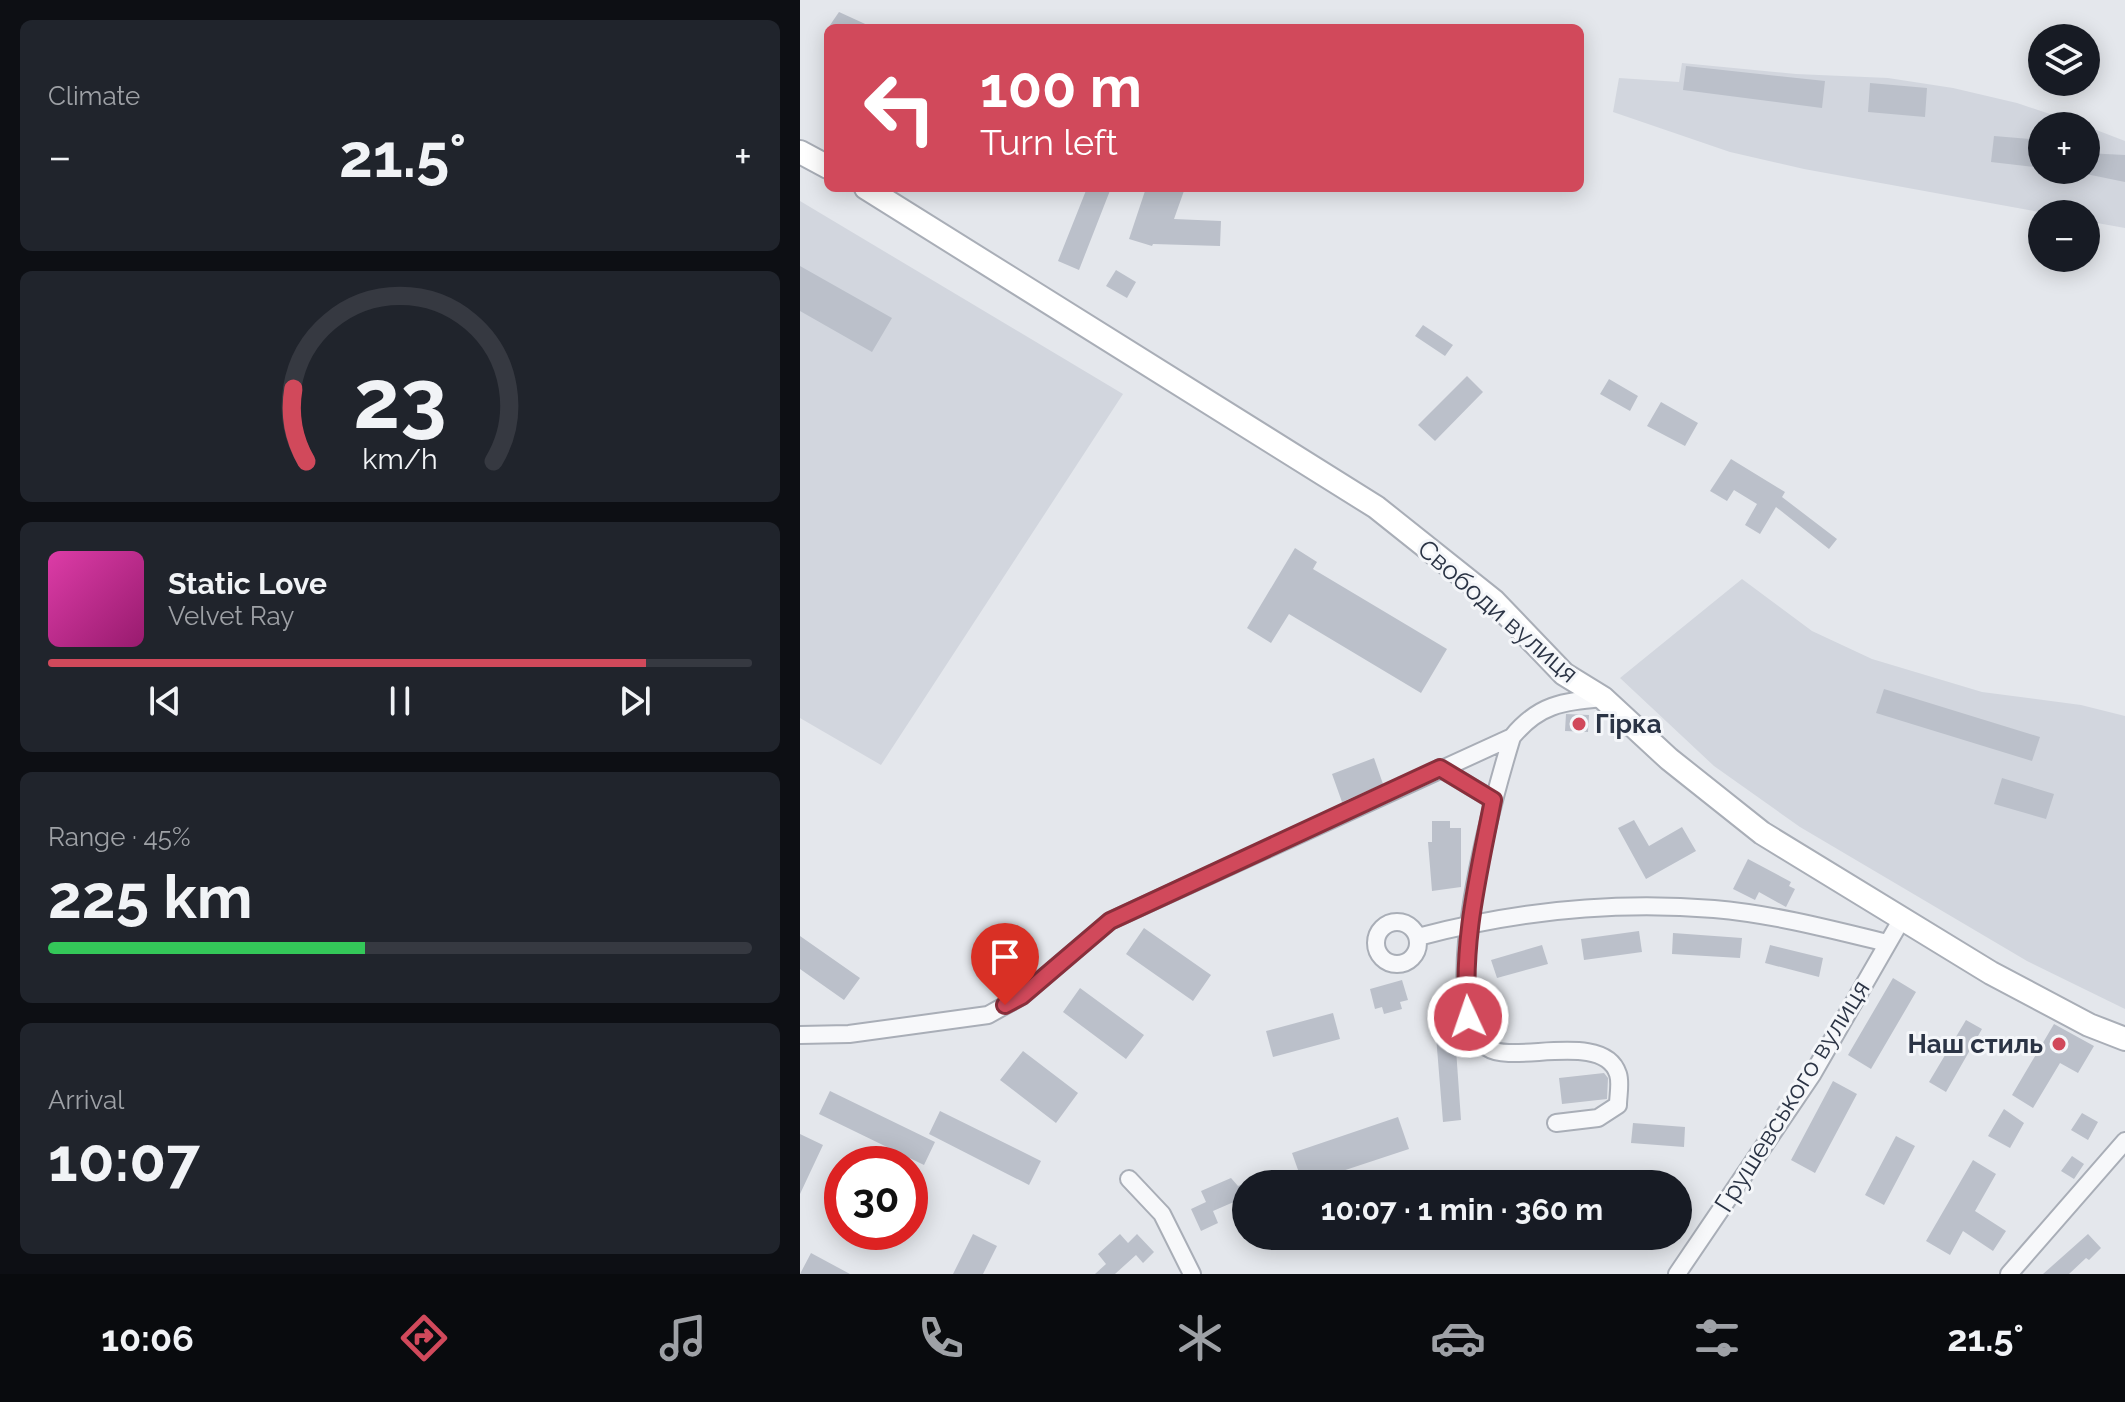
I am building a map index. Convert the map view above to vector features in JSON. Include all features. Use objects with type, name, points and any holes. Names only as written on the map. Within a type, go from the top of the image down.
[{"type":"main road","points":[[800,152],[824,165]]},
{"type":"main road","name":"Свободи вулиця","points":[[872,192],[1376,507],[1494,601],[1564,674],[1603,698],[1669,759],[1762,833],[1991,973],[2089,1025],[2125,1039]]},
{"type":"street","points":[[1556,1123],[1598,1118],[1618,1105],[1618,1074],[1609,1062],[1592,1054],[1544,1049],[1502,1053],[1488,1048],[1476,1034],[1468,1017],[1465,987],[1468,924],[1493,800],[1512,737],[1527,719],[1557,703],[1603,698]]},
{"type":"street","points":[[800,1035],[862,1032],[988,1015],[1022,996],[1110,921],[1512,737]]},
{"type":"street","points":[[1440,768],[1493,800]]},
{"type":"street","points":[[1418,937],[1526,913],[1642,905],[1716,909],[1793,921],[1887,943]]},
{"type":"street","name":"Грушевського вулиця","points":[[1677,1274],[1812,1075],[1903,917]]},
{"type":"street","points":[[2009,1274],[2125,1141]]},
{"type":"street","points":[[1129,1179],[1162,1214],[1192,1274]]},
{"type":"shaded area","points":[[1682,63],[1796,74],[1888,78],[1953,88],[2017,103],[2044,112],[2028,112],[2028,184],[2100,184],[2100,131],[2125,141],[2125,228],[2100,224],[2100,200],[2028,200],[2028,210],[1804,169],[1730,152],[1613,112],[1619,78],[1679,82]]},
{"type":"shaded area","points":[[800,201],[1123,394],[881,765],[800,718]]},
{"type":"shaded area","points":[[1742,579],[1812,631],[1872,659],[1982,692],[2081,705],[2125,716],[2125,1009],[2027,961],[1800,827],[1714,766],[1620,678]]},
{"type":"building","points":[[839,12],[865,24],[831,24]]},
{"type":"building","points":[[1686,66],[1825,81],[1822,108],[1683,90]]},
{"type":"building","points":[[1870,83],[1927,88],[1925,117],[1868,112]]},
{"type":"building","points":[[1994,136],[2028,139],[2028,166],[1991,162]]},
{"type":"building","points":[[2100,154],[2125,155],[2125,182],[2100,177]]},
{"type":"building","points":[[1085,192],[1109,192],[1079,270],[1058,261]]},
{"type":"building","points":[[1145,192],[1184,192],[1174,219],[1221,221],[1220,246],[1152,246],[1129,239]]},
{"type":"building","points":[[800,266],[892,318],[872,352],[800,311]]},
{"type":"building","points":[[1116,270],[1136,282],[1127,298],[1106,286]]},
{"type":"building","points":[[1423,325],[1453,345],[1445,356],[1415,336]]},
{"type":"building","points":[[1467,376],[1483,392],[1435,441],[1418,425]]},
{"type":"building","points":[[1609,379],[1638,396],[1630,411],[1600,394]]},
{"type":"building","points":[[1661,402],[1698,423],[1685,446],[1647,426]]},
{"type":"building","points":[[1731,459],[1785,492],[1782,497],[1837,539],[1829,549],[1776,507],[1760,534],[1745,525],[1757,504],[1734,490],[1727,501],[1710,491]]},
{"type":"building","points":[[1295,548],[1317,562],[1313,569],[1447,649],[1421,693],[1289,614],[1271,643],[1247,628]]},
{"type":"building","points":[[1884,689],[2040,737],[2032,761],[1876,713]]},
{"type":"building","points":[[1566,714],[1589,715],[1588,732],[1565,731]]},
{"type":"building","points":[[1374,758],[1383,784],[1342,802],[1332,774]]},
{"type":"building","points":[[2002,778],[2054,794],[2046,819],[1994,804]]},
{"type":"building","points":[[1634,820],[1649,846],[1682,827],[1696,851],[1646,879],[1618,828]]},
{"type":"building","points":[[1432,821],[1450,821],[1450,828],[1461,828],[1461,887],[1432,891],[1428,842],[1432,842]]},
{"type":"building","points":[[1748,859],[1791,882],[1789,886],[1795,889],[1786,907],[1759,892],[1755,900],[1733,889]]},
{"type":"building","points":[[1144,928],[1211,975],[1193,1001],[1126,954]]},
{"type":"building","points":[[1639,931],[1642,952],[1584,960],[1581,939]]},
{"type":"building","points":[[1673,933],[1742,938],[1740,958],[1672,954]]},
{"type":"building","points":[[800,936],[860,978],[844,1000],[800,969]]},
{"type":"building","points":[[1542,945],[1548,964],[1497,978],[1491,960]]},
{"type":"building","points":[[1770,945],[1823,958],[1819,977],[1765,963]]},
{"type":"building","points":[[1893,978],[1916,992],[1871,1069],[1848,1055]]},
{"type":"building","points":[[1402,980],[1408,1000],[1400,1002],[1402,1009],[1384,1014],[1382,1007],[1375,1009],[1370,989]]},
{"type":"building","points":[[1080,988],[1144,1035],[1126,1059],[1063,1012]]},
{"type":"building","points":[[1333,1013],[1340,1039],[1273,1057],[1266,1031]]},
{"type":"building","points":[[1966,1020],[1982,1029],[1946,1092],[1929,1082]]},
{"type":"building","points":[[2054,1024],[2094,1046],[2078,1073],[2060,1063],[2033,1108],[2012,1095]]},
{"type":"building","points":[[1455,1035],[1461,1120],[1443,1122],[1436,1036]]},
{"type":"building","points":[[1023,1051],[1078,1093],[1056,1123],[1000,1080]]},
{"type":"building","points":[[1604,1073],[1608,1078],[1607,1099],[1562,1104],[1559,1078]]},
{"type":"building","points":[[1833,1081],[1857,1094],[1815,1173],[1791,1160]]},
{"type":"building","points":[[830,1091],[935,1142],[928,1157],[928,1146],[885,1146],[819,1114]]},
{"type":"building","points":[[2004,1109],[2024,1123],[2010,1148],[1988,1136]]},
{"type":"building","points":[[940,1111],[1041,1161],[1029,1185],[929,1134]]},
{"type":"building","points":[[2082,1113],[2098,1122],[2088,1140],[2071,1130]]},
{"type":"building","points":[[1398,1117],[1409,1149],[1345,1170],[1298,1170],[1292,1153]]},
{"type":"building","points":[[1633,1123],[1685,1127],[1684,1147],[1631,1143]]},
{"type":"building","points":[[800,1134],[823,1145],[800,1194]]},
{"type":"building","points":[[1896,1136],[1915,1146],[1884,1205],[1865,1195]]},
{"type":"building","points":[[2072,1156],[2084,1164],[2074,1179],[2061,1171]]},
{"type":"building","points":[[1973,1160],[1996,1174],[1975,1211],[2006,1231],[1993,1251],[1963,1231],[1950,1255],[1926,1241]]},
{"type":"building","points":[[1232,1179],[1232,1203],[1213,1211],[1218,1223],[1201,1231],[1191,1209],[1206,1202],[1201,1191]]},
{"type":"building","points":[[973,1234],[997,1246],[983,1274],[953,1274]]},
{"type":"building","points":[[1120,1234],[1128,1243],[1137,1234],[1154,1252],[1143,1263],[1136,1255],[1115,1274],[1095,1274],[1106,1264],[1098,1254]]},
{"type":"building","points":[[2088,1234],[2101,1248],[2089,1260],[2086,1258],[2069,1274],[2043,1274]]},
{"type":"building","points":[[811,1253],[850,1274],[800,1274]]},
{"type":"place","name":"Гірка","points":[[1579,724]]},
{"type":"place","name":"Наш стиль","points":[[2059,1044]]},
{"type":"route","points":[[1005,1005],[1022,996],[1110,921],[1440,768],[1493,800],[1468,924],[1465,987],[1468,1017]]}]
